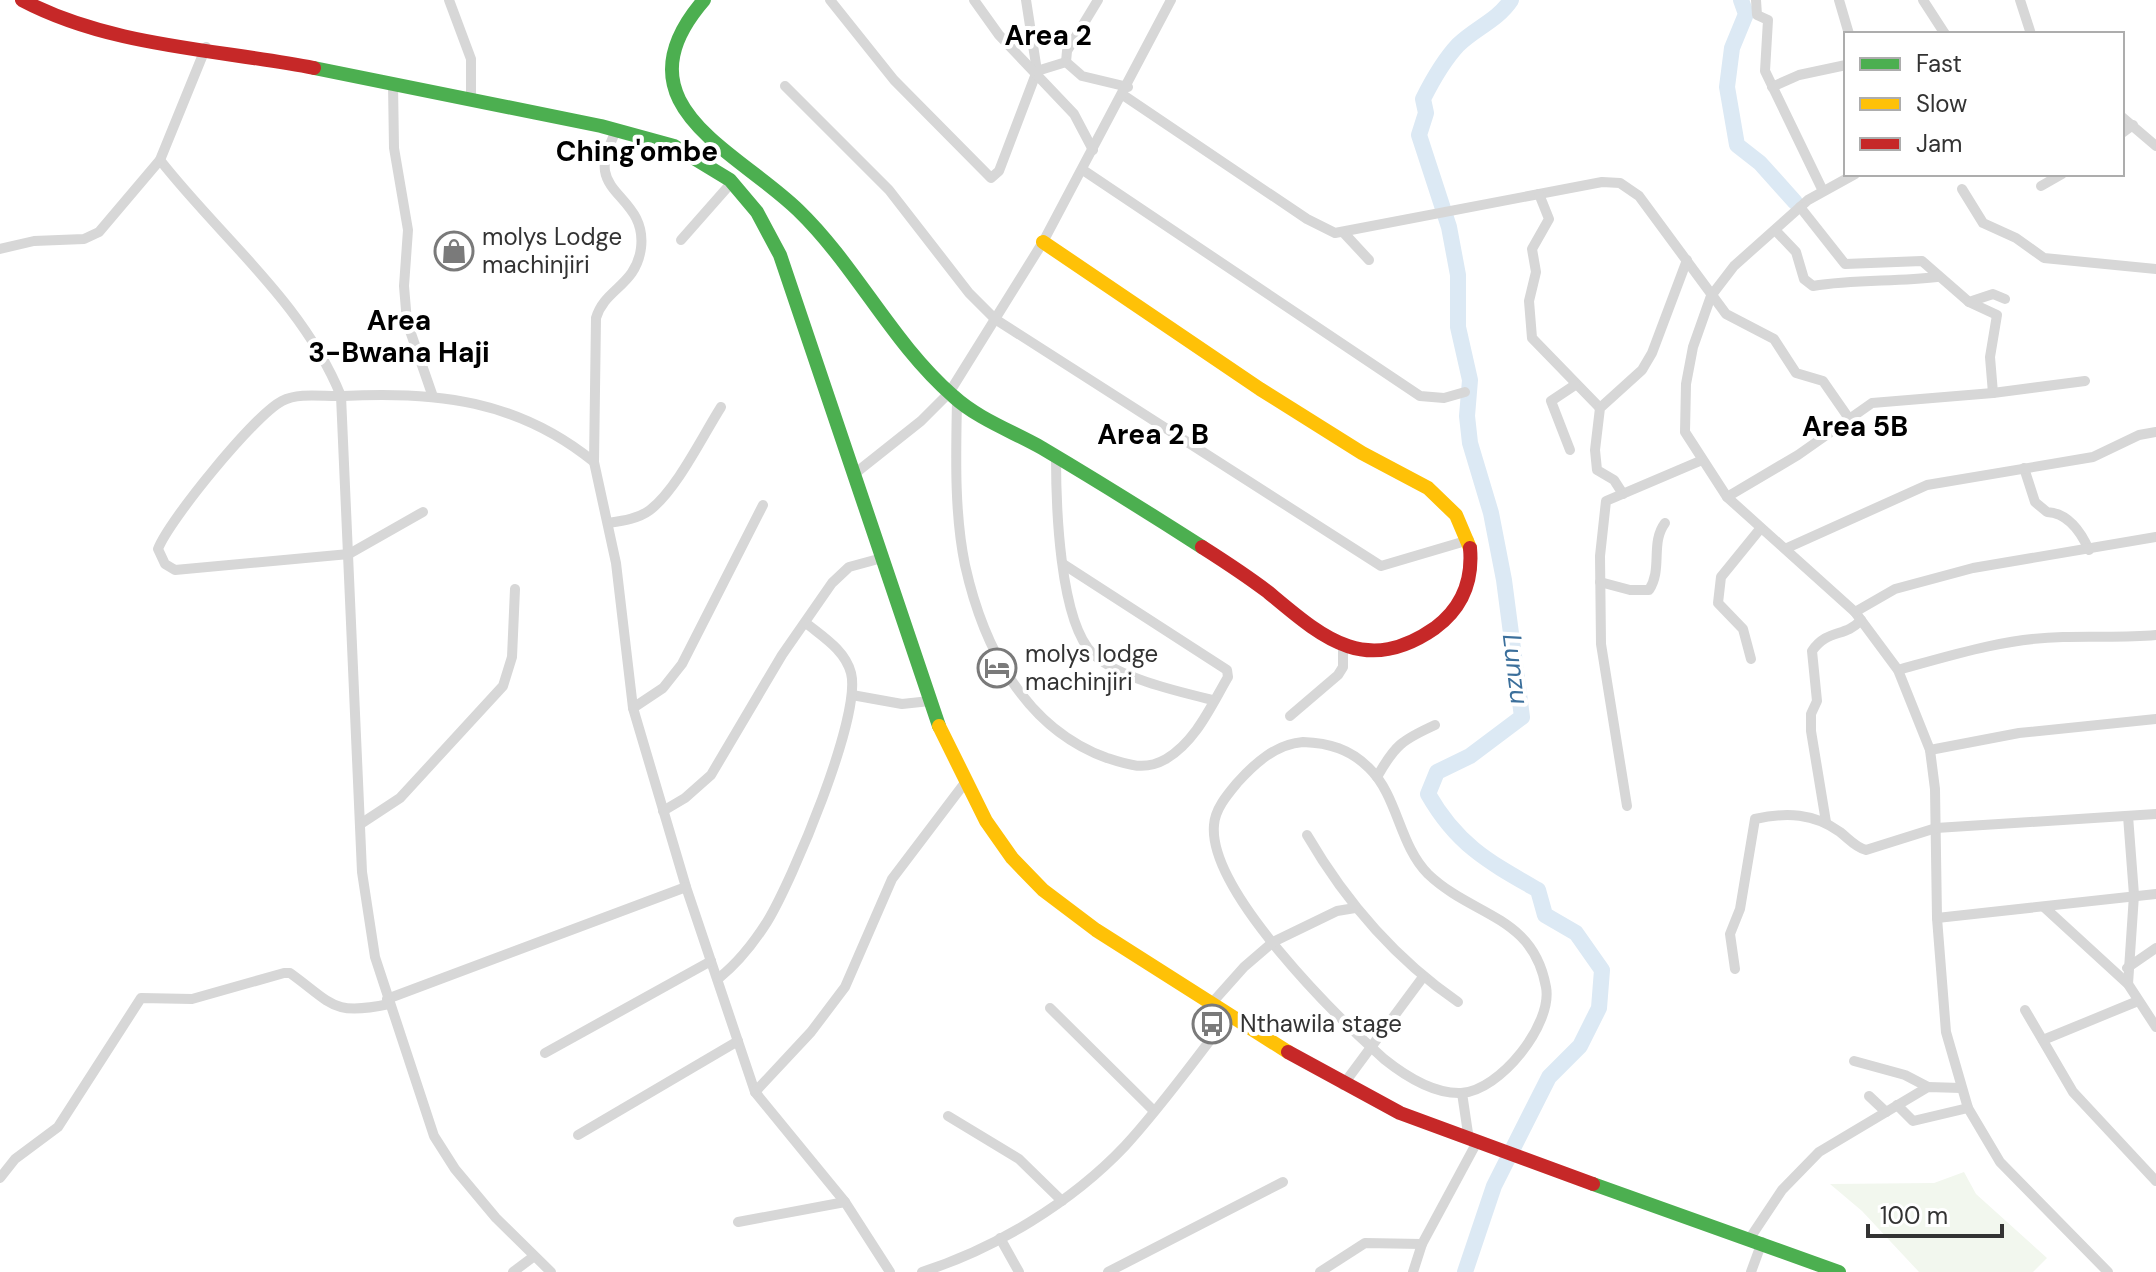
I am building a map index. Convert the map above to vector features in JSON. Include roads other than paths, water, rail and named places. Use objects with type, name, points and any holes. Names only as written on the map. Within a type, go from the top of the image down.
[{"type":"main road","points":[[22,0],[47,13],[95,29],[206,47],[616,130],[694,153],[733,181],[766,224],[780,255],[930,701],[964,784],[1004,847],[1026,874],[1065,910],[1229,1016],[1343,1085],[1390,1109],[1839,1272]]},
{"type":"main road","points":[[704,0],[681,31],[674,54],[673,77],[677,97],[701,135],[779,192],[812,225],[898,335],[953,396],[1201,547],[1252,581],[1317,633],[1343,646],[1381,652],[1410,643],[1448,619],[1470,582],[1473,562],[1469,540],[1457,516],[1428,485],[1375,460],[1288,406],[1043,242]]},
{"type":"street","points":[[449,0],[471,59],[471,101]]},
{"type":"street","points":[[830,0],[894,80],[991,178],[999,171],[1037,74],[1026,0]]},
{"type":"street","points":[[974,0],[1081,124],[1093,150]]},
{"type":"street","points":[[1066,62],[1067,51],[1098,0]]},
{"type":"street","points":[[853,475],[953,396],[1083,170],[1171,0]]},
{"type":"street","points":[[1756,0],[1757,15],[1768,20],[1765,71],[1823,191]]},
{"type":"street","points":[[1839,0],[1848,32]]},
{"type":"street","points":[[1923,0],[1944,32]]},
{"type":"street","points":[[2020,0],[2030,32]]},
{"type":"street","points":[[0,249],[34,241],[84,239],[99,232],[160,160],[206,47]]},
{"type":"street","points":[[1037,74],[1066,62]]},
{"type":"street","points":[[1066,62],[1082,76],[1125,91],[1328,232],[1343,232],[1602,182],[1620,183],[1639,196],[1711,296],[1732,318],[1774,339],[1796,373],[1823,381],[1848,417]]},
{"type":"street","points":[[1772,87],[1799,75],[1844,65]]},
{"type":"street","points":[[393,84],[395,162],[408,230],[404,286],[407,322],[432,394]]},
{"type":"street","points":[[785,86],[889,190],[969,293],[995,319],[1381,566],[1469,540]]},
{"type":"street","points":[[2124,118],[2156,146]]},
{"type":"street","points":[[2124,132],[2133,125]]},
{"type":"street","points":[[616,130],[605,171],[634,211],[641,248],[635,272],[606,299],[596,318],[594,462],[608,523],[633,708],[686,887],[755,1092],[845,1202],[890,1272]]},
{"type":"street","points":[[694,153],[701,135]]},
{"type":"street","points":[[160,160],[270,283],[319,352],[341,396],[362,872],[375,957],[434,1136],[455,1169],[533,1257],[551,1272]]},
{"type":"street","points":[[1083,170],[1420,396],[1444,398],[1465,392]]},
{"type":"street","points":[[1851,176],[1800,207],[1734,266],[1711,296],[1693,347],[1684,398],[1685,432],[1700,461],[1727,497],[1760,529],[1787,548],[1858,616],[1898,670],[1930,750],[1936,828],[1937,918],[1946,1032],[1961,1088],[1968,1108],[2000,1162],[2108,1272]]},
{"type":"street","points":[[2041,186],[2058,176]]},
{"type":"street","points":[[681,240],[733,181]]},
{"type":"street","points":[[1962,189],[1983,223],[2016,238],[2044,258],[2156,269]]},
{"type":"street","points":[[1539,194],[1549,219],[1532,249],[1536,272],[1529,301],[1529,327],[1535,343],[1600,408]]},
{"type":"street","points":[[1800,207],[1845,264],[1928,263],[1937,277],[1969,302],[1997,315],[1990,357],[1993,393]]},
{"type":"street","points":[[1776,231],[1796,252],[1804,279],[1813,286],[1848,280],[1873,282],[1937,277]]},
{"type":"street","points":[[1343,232],[1369,260]]},
{"type":"street","points":[[1623,494],[1614,480],[1597,470],[1595,450],[1600,408],[1642,370],[1652,353],[1687,260]]},
{"type":"street","points":[[1969,302],[1993,294],[2005,299]]},
{"type":"street","points":[[1727,497],[1798,455],[1872,403],[1993,393],[2085,381]]},
{"type":"street","points":[[1570,450],[1551,401],[1575,385]]},
{"type":"street","points":[[423,512],[349,554],[175,570],[165,564],[158,549],[192,500],[265,414],[291,398],[432,394],[477,403],[565,440],[594,462]]},
{"type":"street","points":[[953,396],[965,563],[993,648],[1014,686],[1036,715],[1097,754],[1137,767],[1156,764],[1180,748],[1201,724],[1228,677],[1227,670],[1063,564]]},
{"type":"street","points":[[608,523],[640,516],[651,510],[680,472],[721,407]]},
{"type":"street","points":[[1787,548],[1927,485],[2093,457],[2139,435],[2156,432]]},
{"type":"street","points":[[1056,457],[1057,529],[1063,564],[1076,620],[1093,654],[1128,673],[1213,700]]},
{"type":"street","points":[[1627,806],[1607,696],[1600,582],[1606,501],[1700,461]]},
{"type":"street","points":[[2024,468],[2035,502],[2047,512],[2063,517],[2082,534],[2089,550]]},
{"type":"street","points":[[633,708],[663,688],[682,664],[763,505]]},
{"type":"street","points":[[1600,582],[1630,590],[1649,590],[1655,581],[1657,534],[1665,523]]},
{"type":"street","points":[[1751,659],[1743,629],[1718,603],[1721,577],[1760,529]]},
{"type":"street","points":[[1826,822],[1823,785],[1812,743],[1811,714],[1817,701],[1812,651],[1826,634],[1848,629],[1858,616],[1895,589],[1973,568],[2156,537]]},
{"type":"street","points":[[663,811],[685,798],[711,775],[782,655],[842,571],[882,558]]},
{"type":"street","points":[[362,823],[400,798],[503,686],[512,657],[515,589]]},
{"type":"street","points":[[719,978],[738,964],[769,919],[804,843],[850,710],[852,695],[846,661],[806,623]]},
{"type":"street","points":[[1898,670],[1988,645],[2062,637],[2114,640],[2156,635]]},
{"type":"street","points":[[1290,716],[1338,675],[1343,667],[1343,646]]},
{"type":"street","points":[[852,695],[902,704],[930,701]]},
{"type":"street","points":[[1930,750],[2019,733],[2156,719]]},
{"type":"street","points":[[1377,777],[1391,751],[1404,739],[1435,725]]},
{"type":"street","points":[[1319,742],[1339,747],[1377,777],[1410,848],[1426,872],[1448,890],[1504,920],[1524,935],[1537,957],[1547,988],[1546,1011],[1539,1028],[1497,1077],[1462,1093],[1418,1081],[1371,1048],[1273,942],[1231,887],[1213,827],[1223,801],[1249,771],[1288,743],[1319,742]]},
{"type":"street","points":[[755,1092],[811,1032],[845,987],[892,879],[964,784]]},
{"type":"street","points":[[1735,969],[1730,934],[1740,909],[1755,819],[1799,814],[1826,822],[1857,847],[1866,850],[1936,828],[2156,814]]},
{"type":"street","points":[[2128,816],[2134,895],[2128,984]]},
{"type":"street","points":[[1307,835],[1355,908],[1423,977],[1458,1002]]},
{"type":"street","points":[[0,1178],[15,1159],[58,1127],[141,998],[192,999],[290,973],[327,1003],[356,1010],[388,1002],[686,887]]},
{"type":"street","points":[[1937,918],[2156,894]]},
{"type":"street","points":[[2044,907],[2128,984],[2156,1027]]},
{"type":"street","points":[[1211,1004],[1244,967],[1273,942],[1337,911],[1355,908]]},
{"type":"street","points":[[2127,968],[2156,948]]},
{"type":"street","points":[[545,1053],[711,961]]},
{"type":"street","points":[[1343,1085],[1423,977]]},
{"type":"street","points":[[2043,1040],[2138,1001]]},
{"type":"street","points":[[1050,1008],[1153,1110]]},
{"type":"street","points":[[2025,1010],[2073,1092],[2156,1181]]},
{"type":"street","points":[[922,1272],[1000,1238],[1062,1201],[1115,1156],[1229,1016]]},
{"type":"street","points":[[578,1135],[738,1041]]},
{"type":"street","points":[[1854,1061],[1875,1070],[1905,1075],[1928,1087],[1961,1088]]},
{"type":"street","points":[[1751,1272],[1756,1240],[1782,1190],[1806,1162],[1928,1087]]},
{"type":"street","points":[[1413,1272],[1422,1244],[1473,1141],[1462,1093]]},
{"type":"street","points":[[1869,1096],[1886,1112]]},
{"type":"street","points":[[1897,1105],[1913,1121],[1968,1108]]},
{"type":"street","points":[[948,1116],[1019,1159],[1062,1201]]},
{"type":"street","points":[[1108,1272],[1283,1182]]},
{"type":"street","points":[[738,1222],[845,1202]]},
{"type":"street","points":[[1000,1238],[1019,1272]]},
{"type":"street","points":[[1320,1272],[1365,1243],[1422,1244]]},
{"type":"street","points":[[513,1272],[533,1257]]},
{"type":"waterway","name":"Lunzu","points":[[1465,1272],[1494,1186],[1549,1077],[1580,1046],[1599,1008],[1602,970],[1576,933],[1545,915],[1538,890],[1476,851],[1451,827],[1428,794],[1437,772],[1470,756],[1522,717],[1504,580],[1491,513],[1470,443],[1467,416],[1470,380],[1458,327],[1458,275],[1449,227],[1419,135],[1426,113],[1423,99],[1443,64],[1458,45],[1499,14],[1511,0]]},
{"type":"waterway","points":[[1741,0],[1746,14],[1732,48],[1727,87],[1737,145],[1760,163],[1795,202]]},
{"type":"place","name":"molys Lodge machinjiri","points":[[454,251]]},
{"type":"place","name":"molys lodge machinjiri","points":[[997,668]]},
{"type":"place","name":"Nthawila stage","points":[[1212,1024]]},
{"type":"district","name":"Area 2","points":[[1048,35]]},
{"type":"district","name":"Ching'ombe","points":[[637,151]]},
{"type":"district","name":"Area 3-Bwana Haji","points":[[399,336]]},
{"type":"district","name":"Area 5B","points":[[1855,426]]},
{"type":"district","name":"Area 2 B","points":[[1153,434]]}]
